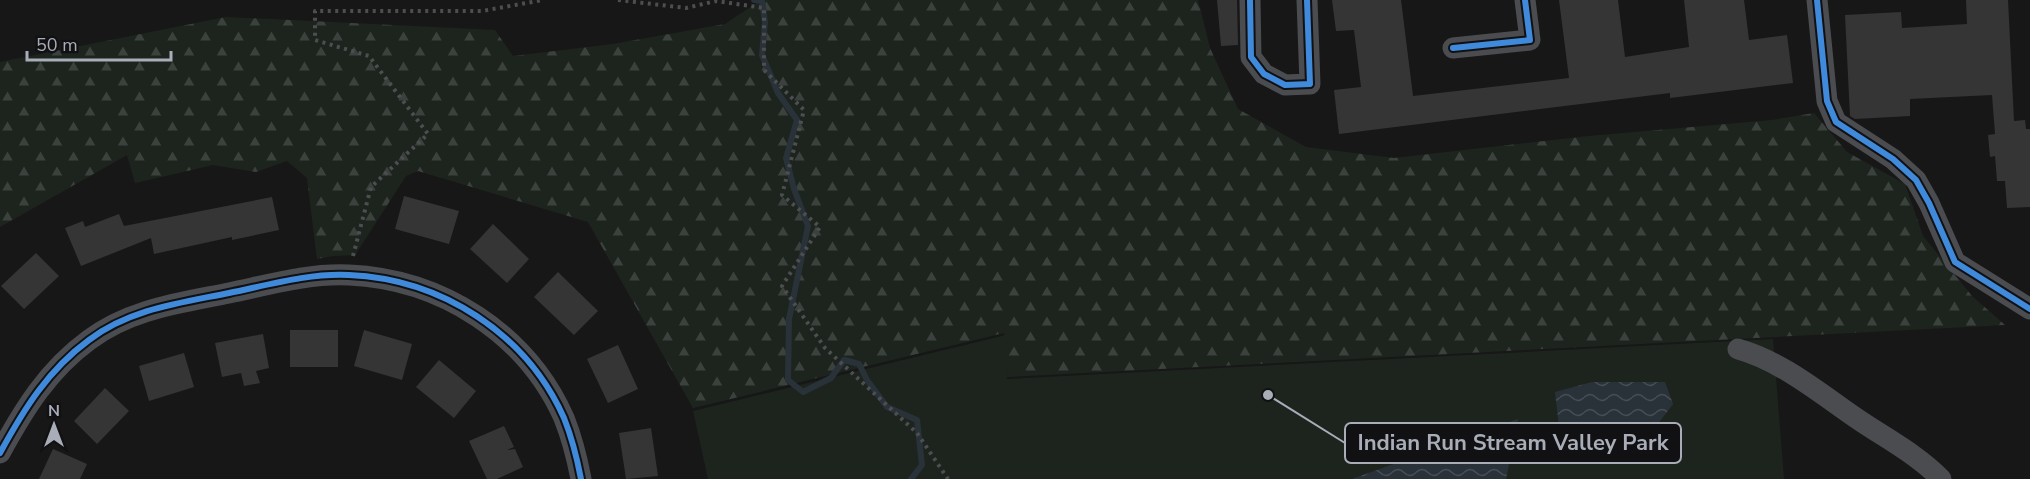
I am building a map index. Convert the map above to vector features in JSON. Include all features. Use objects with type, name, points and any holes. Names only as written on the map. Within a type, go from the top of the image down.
[{"type":"street","points":[[1250,0],[1251,57],[1264,74],[1285,85],[1310,84],[1307,0]]},
{"type":"street","points":[[1453,48],[1530,40],[1525,0]]},
{"type":"street","points":[[1817,0],[1827,101],[1836,122],[1893,159],[1916,180],[1929,203],[1955,262],[2030,309]]},
{"type":"street","points":[[0,453],[26,406],[48,377],[71,353],[110,326],[132,315],[155,308],[297,280],[348,275],[406,283],[435,293],[471,312],[510,341],[537,372],[564,418],[574,446],[581,479]]},
{"type":"street","points":[[1738,350],[1759,355],[1787,372],[1905,449],[1941,479]]},
{"type":"path","points":[[348,275],[371,187],[428,134],[369,56],[315,40],[315,11],[482,11],[543,0]]},
{"type":"path","points":[[618,0],[686,8],[716,1],[764,8],[764,70],[804,110],[783,195],[820,227],[783,286],[825,348],[917,433],[948,479]]},
{"type":"green space","points":[[761,0],[1198,0],[1210,48],[1238,109],[1306,147],[1394,158],[1589,136],[1772,120],[1814,113],[1847,152],[1905,184],[1923,236],[1972,296],[2005,325],[1007,377],[1004,333],[693,408],[588,222],[418,171],[406,176],[355,255],[317,259],[307,178],[287,161],[256,172],[213,165],[135,183],[127,155],[0,227],[0,62],[226,17],[495,30],[513,56],[613,44],[725,24]]},
{"type":"green space","points":[[1006,335],[1007,379],[1773,339],[1784,479],[708,479],[693,411]]},
{"type":"water","points":[[1592,382],[1665,382],[1673,404],[1651,433],[1579,448],[1561,443],[1555,392]]},
{"type":"water","points":[[1518,419],[1506,479],[1352,479]]},
{"type":"building","points":[[1217,0],[1237,0],[1238,45],[1221,46]]},
{"type":"building","points":[[1332,0],[1401,0],[1413,96],[1569,78],[1559,0],[1618,0],[1625,57],[1689,47],[1684,0],[1744,0],[1749,40],[1787,35],[1793,83],[1670,98],[1670,93],[1339,134],[1334,90],[1361,87],[1354,30],[1336,31]]},
{"type":"building","points":[[1966,0],[2008,0],[2014,121],[2025,120],[2026,129],[2030,129],[2030,207],[2007,208],[2005,181],[1997,181],[1995,156],[1990,157],[1988,135],[1995,134],[1992,95],[1910,99],[1910,116],[1855,119],[1850,116],[1845,15],[1901,12],[1902,28],[1967,24]]},
{"type":"building","points":[[404,196],[459,211],[449,244],[395,229]]},
{"type":"building","points":[[272,197],[279,230],[232,240],[232,237],[154,254],[151,238],[81,266],[65,228],[83,221],[85,227],[119,214],[124,226]]},
{"type":"building","points":[[493,224],[529,259],[507,283],[470,249]]},
{"type":"building","points":[[36,253],[59,276],[24,309],[1,286]]},
{"type":"building","points":[[558,272],[598,311],[574,335],[534,297]]},
{"type":"building","points":[[290,330],[338,330],[338,367],[290,367]]},
{"type":"building","points":[[364,330],[412,344],[402,380],[354,366]]},
{"type":"building","points":[[263,334],[269,368],[256,371],[260,383],[244,386],[241,373],[222,377],[215,343]]},
{"type":"building","points":[[618,345],[638,389],[608,403],[587,359]]},
{"type":"building","points":[[184,353],[194,387],[149,401],[139,366]]},
{"type":"building","points":[[439,360],[476,391],[454,418],[416,387]]},
{"type":"building","points":[[105,388],[129,411],[97,444],[74,421]]},
{"type":"building","points":[[504,426],[514,447],[507,450],[515,449],[523,467],[497,479],[487,479],[469,441]]},
{"type":"building","points":[[651,428],[658,476],[626,479],[619,433]]},
{"type":"building","points":[[53,449],[87,464],[80,479],[39,479]]},
{"type":"waterway","points":[[754,0],[762,1],[765,22],[762,55],[778,93],[797,120],[786,158],[794,189],[808,226],[789,319],[788,380],[803,392],[831,378],[844,360],[859,364],[867,380],[887,407],[917,420],[922,465],[911,479]]},
{"type":"cycle path","points":[[1250,0],[1251,57],[1264,74],[1285,85],[1310,84],[1307,0]]},
{"type":"cycle path","points":[[1453,48],[1530,40],[1525,0]]},
{"type":"cycle path","points":[[1817,0],[1827,101],[1836,122],[1893,159],[1916,180],[1929,203],[1955,262],[2030,309]]},
{"type":"cycle path","points":[[0,453],[18,421],[49,377],[74,352],[105,329],[138,314],[174,304],[304,278],[349,275],[383,279],[416,287],[477,316],[504,336],[527,360],[548,388],[567,426],[581,479]]},
{"type":"place","name":"Indian Run Stream Valley Park","points":[[1268,395]]}]
